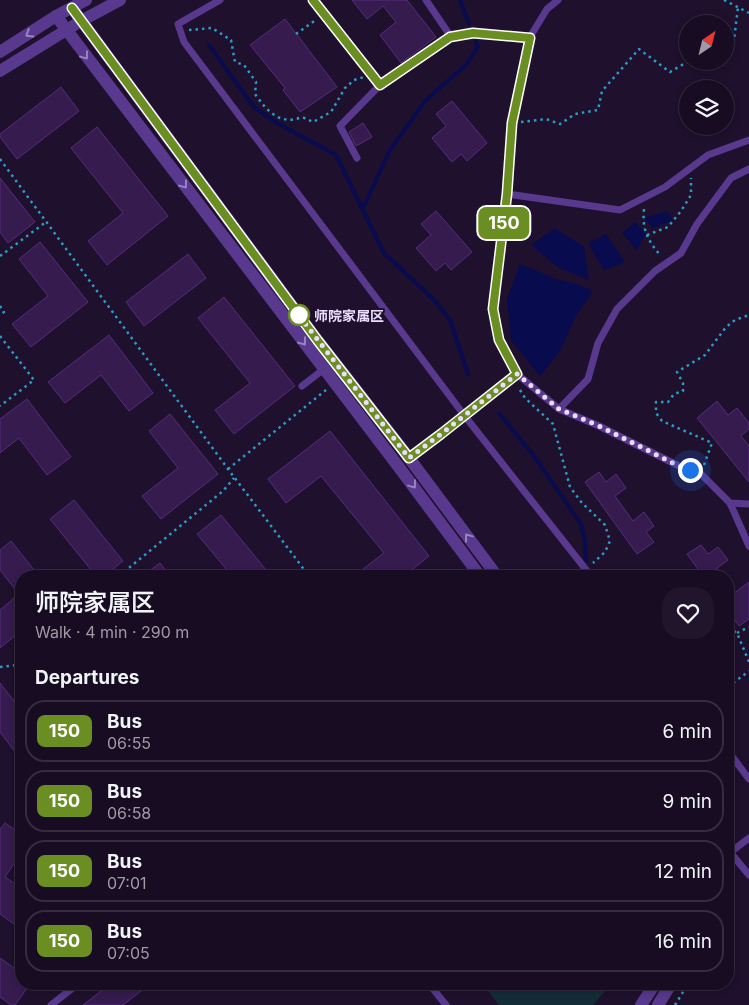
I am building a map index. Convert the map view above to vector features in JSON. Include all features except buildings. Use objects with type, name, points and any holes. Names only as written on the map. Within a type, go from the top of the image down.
[{"type":"street","points":[[0,52],[56,16],[86,0]]},
{"type":"street","points":[[0,71],[81,21],[120,0]]},
{"type":"street","points":[[72,8],[318,341],[493,570]]},
{"type":"street","points":[[56,16],[476,570]]},
{"type":"street","points":[[641,1005],[651,990]]},
{"type":"street","points":[[658,1005],[667,990]]},
{"type":"lane","points":[[220,0],[178,24],[184,42],[464,415],[586,570]]},
{"type":"lane","points":[[313,0],[380,85]]},
{"type":"lane","points":[[426,0],[450,37]]},
{"type":"lane","points":[[558,0],[548,9],[530,38],[512,123],[507,194],[493,309],[499,340],[518,375],[559,409],[599,426],[679,466],[701,474],[730,503],[749,546]]},
{"type":"lane","points":[[357,158],[340,126],[380,85],[450,37],[473,33],[530,38]]},
{"type":"lane","points":[[507,194],[620,210],[666,187],[708,156],[749,140]]},
{"type":"lane","points":[[559,409],[588,379],[598,343],[617,309],[655,271],[681,253],[697,224],[731,178],[749,169]]},
{"type":"lane","points":[[302,386],[324,369]]},
{"type":"lane","points":[[398,466],[518,375]]},
{"type":"lane","points":[[730,503],[749,504]]},
{"type":"lane","points":[[734,759],[749,779]]},
{"type":"lane","points":[[734,849],[749,838]]},
{"type":"lane","points":[[734,858],[749,875]]},
{"type":"lane","points":[[51,1005],[70,990]]},
{"type":"lane","points":[[433,990],[446,1005]]},
{"type":"path","points":[[724,0],[749,13]]},
{"type":"path","points":[[734,40],[738,7]]},
{"type":"path","points":[[296,34],[324,14]]},
{"type":"path","points":[[181,31],[195,28],[212,28],[231,40],[235,62],[244,65],[256,82],[255,94],[266,110],[281,119],[293,121],[302,116],[313,122],[331,112],[345,88],[354,80],[372,75]]},
{"type":"path","points":[[512,123],[546,120],[560,124],[575,114],[598,110],[602,91],[639,48],[670,72],[679,67]]},
{"type":"path","points":[[0,159],[234,478],[304,570]]},
{"type":"path","points":[[647,235],[668,227],[681,212],[691,195],[691,178],[700,162]]},
{"type":"path","points":[[644,198],[643,223],[647,235],[650,243],[667,263]]},
{"type":"path","points":[[0,256],[46,222]]},
{"type":"path","points":[[0,306],[4,312],[0,316]]},
{"type":"path","points":[[701,474],[712,442],[662,421],[656,413],[656,402],[668,402],[674,394],[683,391],[683,383],[677,372],[705,355],[726,327],[735,320],[749,315]]},
{"type":"path","points":[[0,336],[34,380],[0,406]]},
{"type":"path","points":[[518,375],[516,382],[525,398],[553,424],[570,486],[582,503],[605,524],[610,541],[604,552],[586,570]]},
{"type":"path","points":[[228,469],[335,383]]},
{"type":"path","points":[[126,570],[223,491],[234,478]]},
{"type":"path","points":[[737,633],[749,627]]},
{"type":"path","points":[[734,631],[737,633],[749,662]]},
{"type":"path","points":[[0,667],[15,665]]},
{"type":"path","points":[[734,682],[749,671]]},
{"type":"path","points":[[674,1005],[684,990]]},
{"type":"shaded area","points":[[667,211],[673,220],[653,228],[644,218]]},
{"type":"shaded area","points":[[635,222],[646,233],[637,250],[622,233]]},
{"type":"shaded area","points":[[555,228],[584,247],[589,280],[559,268],[531,245]]},
{"type":"shaded area","points":[[606,234],[625,262],[604,270],[588,243]]},
{"type":"shaded area","points":[[520,264],[556,279],[577,284],[593,291],[576,316],[560,351],[540,376],[511,340],[507,299]]},
{"type":"shaded area","points":[[488,990],[606,990],[593,1005],[499,1005]]},
{"type":"waterway","points":[[460,0],[469,24]]},
{"type":"waterway","points":[[363,208],[390,150],[425,101],[466,65],[478,47],[476,42]]},
{"type":"waterway","points":[[209,45],[254,107],[277,123],[336,155],[384,253],[434,300],[450,320],[468,374]]},
{"type":"waterway","points":[[499,413],[534,456],[581,524],[585,540],[586,561]]},
{"type":"bus line","name":"150","points":[[72,8],[318,341],[409,458],[517,374],[499,340],[493,309],[507,194],[512,123],[530,38],[473,33],[450,37],[380,85],[313,0]]},
{"type":"place","name":"师院家属区","points":[[299,315]]},
{"type":"route","points":[[299,315],[294,309],[409,458],[517,374],[559,409],[690,470]]}]
